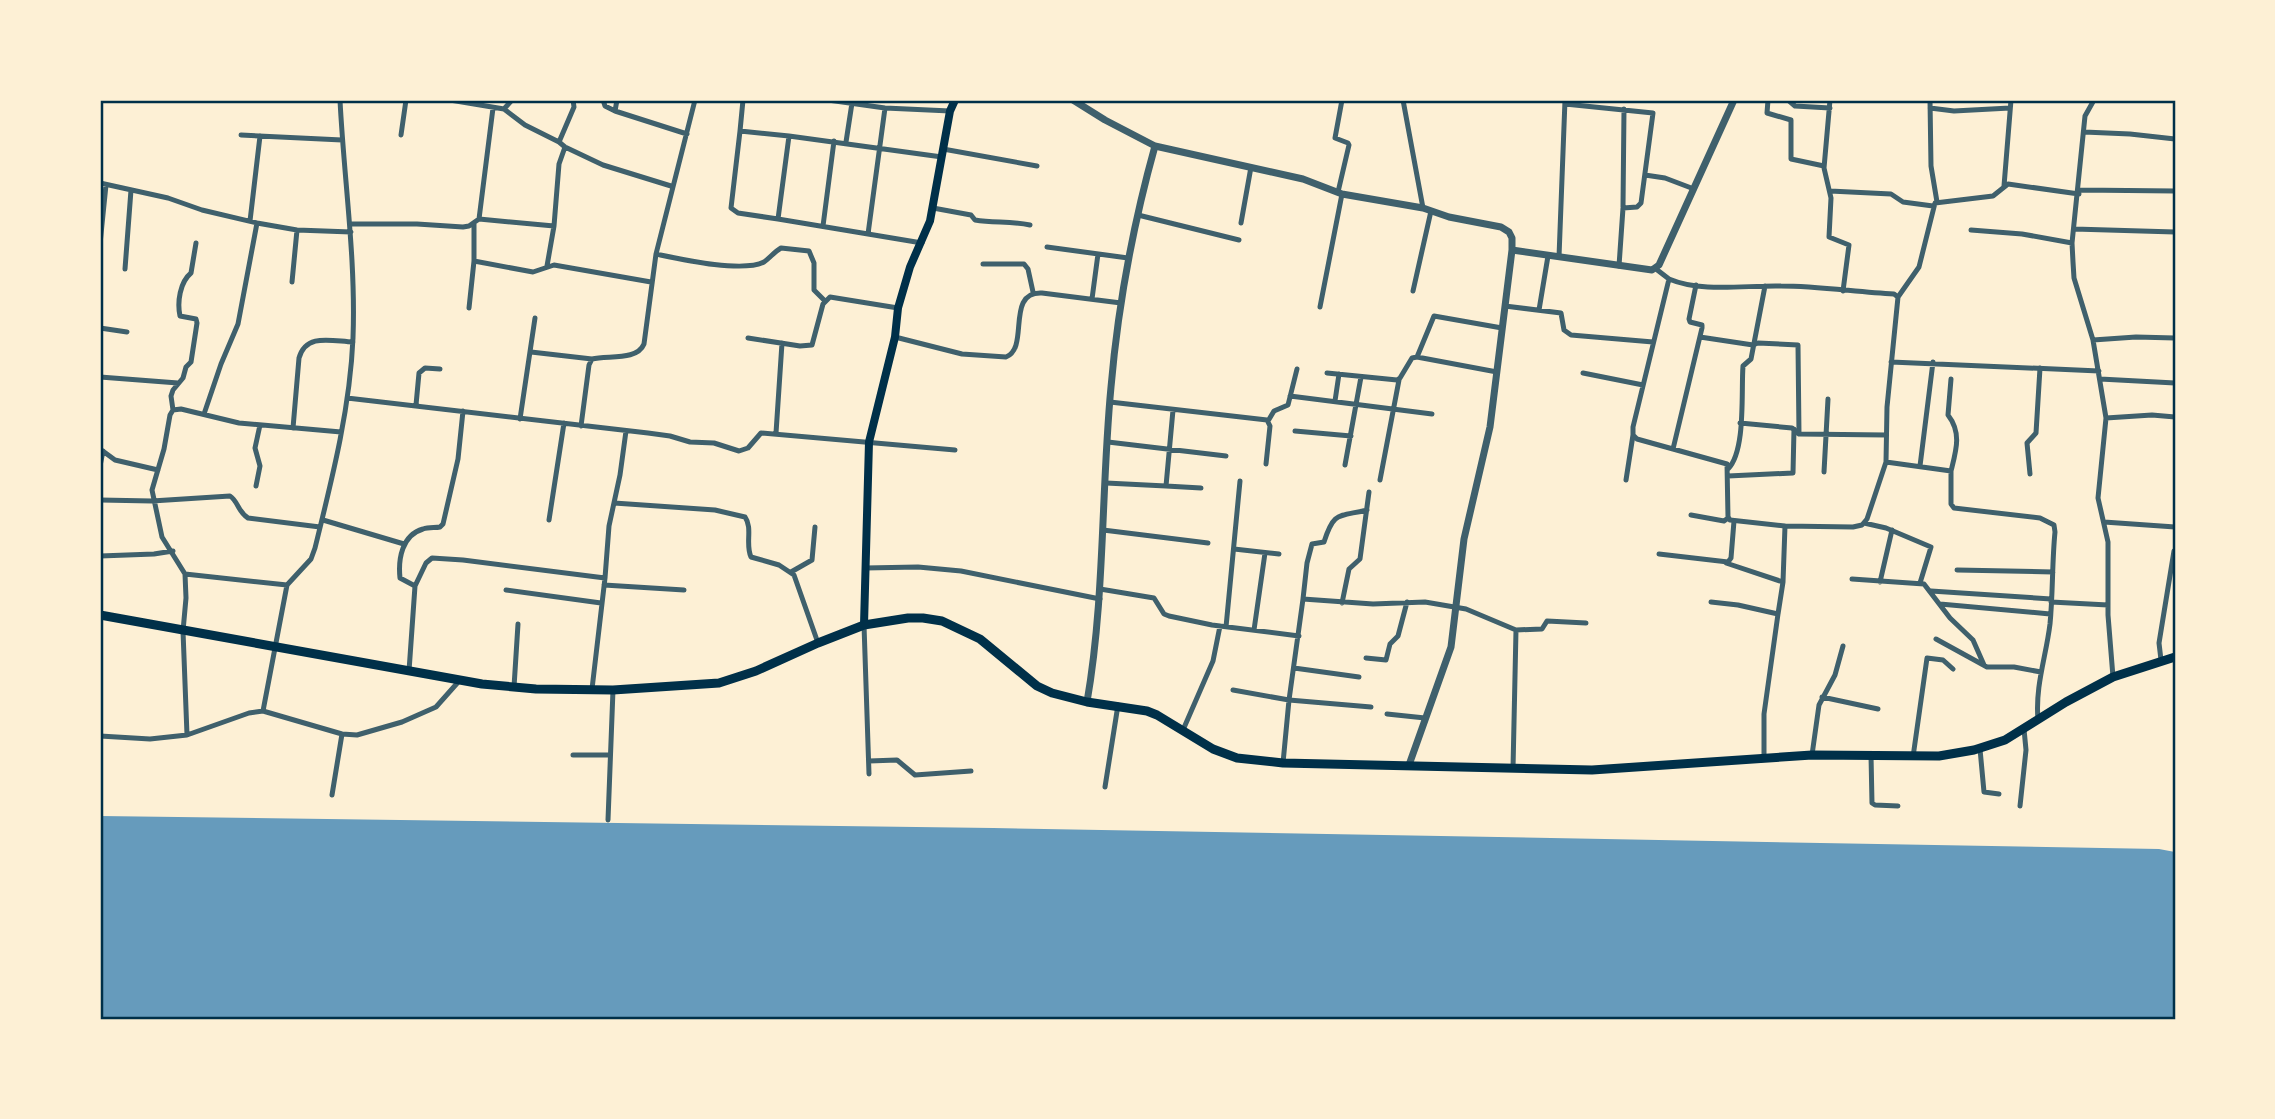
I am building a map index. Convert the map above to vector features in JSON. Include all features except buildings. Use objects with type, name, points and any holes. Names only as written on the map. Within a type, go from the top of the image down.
[{"type":"main road","points":[[864,625],[869,442],[895,337],[898,308],[910,267],[922,243],[933,208],[950,111],[955,100]]},
{"type":"main road","points":[[100,615],[460,680],[513,687],[592,690],[719,683],[756,671],[864,625],[908,618],[942,621],[980,639],[1037,687],[1052,694],[1087,702],[1118,705],[1157,715],[1225,755],[1253,761],[1283,763],[1513,769],[1592,770],[1812,755],[1939,756],[1980,749],[2005,740],[2113,677],[2175,657]]},
{"type":"street","points":[[263,711],[287,585],[311,559],[323,520],[347,398],[353,342],[351,232],[340,100]]},
{"type":"street","points":[[401,135],[406,100]]},
{"type":"street","points":[[450,100],[480,102],[505,109],[525,125],[559,142],[565,148],[603,165],[671,187]]},
{"type":"street","points":[[505,109],[512,100]]},
{"type":"street","points":[[559,142],[574,107],[573,100]]},
{"type":"street","points":[[603,100],[605,106],[615,111],[687,134]]},
{"type":"street","points":[[615,111],[617,100]]},
{"type":"street","points":[[531,352],[592,359],[635,355],[642,350],[648,328],[656,254],[695,100]]},
{"type":"street","points":[[743,100],[731,208],[737,213],[922,243]]},
{"type":"street","points":[[828,100],[950,111]]},
{"type":"street","points":[[1073,100],[1155,146],[1303,179],[1340,193],[1427,209],[1449,217],[1501,227],[1509,232],[1512,250],[1490,427],[1464,539],[1448,658],[1409,765]]},
{"type":"street","points":[[1320,307],[1349,145],[1335,138],[1342,100]]},
{"type":"street","points":[[1403,100],[1427,209],[1413,291]]},
{"type":"street","points":[[1657,269],[1734,100]]},
{"type":"street","points":[[1768,100],[1767,113],[1791,122],[1790,158],[1824,166]]},
{"type":"street","points":[[1788,100],[1795,106],[1830,108]]},
{"type":"street","points":[[1830,100],[1824,166],[1830,191],[1829,237],[1849,246],[1843,291]]},
{"type":"street","points":[[1864,523],[1886,462],[1891,362],[1898,297],[1920,263],[1935,204],[1931,166],[1930,100]]},
{"type":"street","points":[[1830,191],[1891,194],[1903,202],[1935,204],[1993,197],[2004,186],[2011,100]]},
{"type":"street","points":[[2094,100],[2085,116],[2073,243],[2074,278],[2094,340],[2106,418],[2098,498],[2108,542],[2108,605],[2113,677]]},
{"type":"street","points":[[1559,257],[1565,102],[1653,113],[1640,205],[1623,207]]},
{"type":"street","points":[[846,142],[852,103]]},
{"type":"street","points":[[469,308],[477,221],[493,107]]},
{"type":"street","points":[[868,234],[885,107]]},
{"type":"street","points":[[1930,108],[1954,111],[2010,108]]},
{"type":"street","points":[[1619,266],[1623,207],[1624,109]]},
{"type":"street","points":[[740,131],[1037,166]]},
{"type":"street","points":[[2084,132],[2175,139]]},
{"type":"street","points":[[241,135],[342,139]]},
{"type":"street","points":[[204,414],[238,324],[253,222],[260,136]]},
{"type":"street","points":[[778,219],[789,136]]},
{"type":"street","points":[[823,226],[834,141]]},
{"type":"street","points":[[1087,702],[1096,651],[1110,402],[1121,303],[1128,258],[1155,146]]},
{"type":"street","points":[[474,261],[533,272],[541,271],[547,266],[554,226],[559,164],[565,148]]},
{"type":"street","points":[[1241,223],[1251,167]]},
{"type":"street","points":[[1645,175],[1665,178],[1694,189]]},
{"type":"street","points":[[100,244],[103,184],[253,222],[297,230],[351,232]]},
{"type":"street","points":[[2004,186],[2011,184],[2079,192],[2175,191]]},
{"type":"street","points":[[125,269],[131,190]]},
{"type":"street","points":[[933,208],[971,215],[975,220],[1030,225]]},
{"type":"street","points":[[1138,215],[1240,240]]},
{"type":"street","points":[[350,224],[463,227],[477,221],[554,226]]},
{"type":"street","points":[[2074,229],[2175,232]]},
{"type":"street","points":[[292,282],[297,230]]},
{"type":"street","points":[[1971,230],[2022,234],[2073,243]]},
{"type":"street","points":[[187,735],[183,631],[185,573],[162,537],[152,501],[153,481],[173,410],[171,396],[191,362],[196,319],[180,316],[178,312],[183,285],[191,273],[196,243]]},
{"type":"street","points":[[1047,247],[1128,258]]},
{"type":"street","points":[[656,254],[702,263],[740,265],[765,261],[781,248],[809,251],[814,262],[814,290],[825,301]]},
{"type":"street","points":[[1512,250],[1657,269],[1669,279],[1683,284],[1765,286],[1894,294],[1898,297]]},
{"type":"street","points":[[1092,299],[1098,254]]},
{"type":"street","points":[[1539,310],[1548,256]]},
{"type":"street","points":[[983,264],[1024,264],[1028,269],[1033,292]]},
{"type":"street","points":[[547,266],[651,282]]},
{"type":"street","points":[[1626,480],[1643,384],[1669,279]]},
{"type":"street","points":[[1673,449],[1702,325],[1690,322],[1689,319],[1696,285]]},
{"type":"street","points":[[1728,469],[1735,462],[1742,368],[1751,361],[1765,286]]},
{"type":"street","points":[[895,337],[962,354],[1006,357],[1013,353],[1024,303],[1027,296],[1033,292],[1121,303]]},
{"type":"street","points":[[748,338],[812,345],[825,301],[830,297],[898,308]]},
{"type":"street","points":[[1505,306],[1562,313],[1563,328],[1567,333],[1653,342]]},
{"type":"street","points":[[1417,357],[1434,316],[1502,328]]},
{"type":"street","points":[[520,419],[535,318]]},
{"type":"street","points":[[100,328],[127,332]]},
{"type":"street","points":[[1700,337],[1753,345],[1799,346],[1799,434]]},
{"type":"street","points":[[2094,340],[2175,338]]},
{"type":"street","points":[[293,428],[302,347],[310,341],[318,340],[353,342]]},
{"type":"street","points":[[776,433],[782,343]]},
{"type":"street","points":[[1380,481],[1399,380],[1412,358],[1497,372]]},
{"type":"street","points":[[581,426],[592,359]]},
{"type":"street","points":[[1891,362],[2099,371]]},
{"type":"street","points":[[1920,466],[1933,362]]},
{"type":"street","points":[[416,405],[419,373],[425,368],[440,369]]},
{"type":"street","points":[[2031,474],[2027,443],[2036,433],[2040,368]]},
{"type":"street","points":[[1266,464],[1268,421],[1274,411],[1288,405],[1297,369]]},
{"type":"street","points":[[1327,373],[1399,380]]},
{"type":"street","points":[[1583,373],[1643,384]]},
{"type":"street","points":[[1335,401],[1339,374]]},
{"type":"street","points":[[100,377],[177,383]]},
{"type":"street","points":[[1345,465],[1361,377]]},
{"type":"street","points":[[1951,379],[1948,415],[1953,421],[1958,443],[1951,471],[1953,508],[2040,518],[2052,522],[2055,532],[2047,647],[2037,692],[2038,720]]},
{"type":"street","points":[[2100,379],[2175,383]]},
{"type":"street","points":[[1290,396],[1432,414]]},
{"type":"street","points":[[347,398],[626,430],[691,442],[714,443],[739,451],[748,448],[761,433],[955,450]]},
{"type":"street","points":[[1824,472],[1828,399]]},
{"type":"street","points":[[1110,402],[1268,421]]},
{"type":"street","points":[[173,410],[181,409],[260,425],[341,432]]},
{"type":"street","points":[[1166,486],[1173,410]]},
{"type":"street","points":[[415,586],[400,578],[404,544],[408,537],[421,529],[440,527],[443,524],[458,459],[464,411]]},
{"type":"street","points":[[2106,418],[2152,415],[2175,417]]},
{"type":"street","points":[[549,520],[564,423]]},
{"type":"street","points":[[1740,423],[1794,429],[1799,434],[1886,435]]},
{"type":"street","points":[[256,486],[260,466],[255,448],[260,425]]},
{"type":"street","points":[[1728,477],[1793,473],[1794,429]]},
{"type":"street","points":[[592,690],[609,526],[626,430]]},
{"type":"street","points":[[1295,431],[1351,436]]},
{"type":"street","points":[[1633,435],[1637,439],[1725,463],[1728,469],[1731,558],[1724,563]]},
{"type":"street","points":[[1108,442],[1226,456]]},
{"type":"street","points":[[101,450],[115,460],[158,470]]},
{"type":"street","points":[[100,466],[101,450]]},
{"type":"street","points":[[1886,462],[1951,471]]},
{"type":"street","points":[[1183,730],[1213,661],[1223,626],[1240,481]]},
{"type":"street","points":[[1106,483],[1201,488]]},
{"type":"street","points":[[1342,603],[1349,569],[1360,559],[1370,492]]},
{"type":"street","points":[[100,500],[152,501],[230,496],[242,514],[248,518],[320,527]]},
{"type":"street","points":[[614,503],[715,510],[745,517],[749,525],[748,546],[751,557],[779,565],[791,572],[800,588],[818,643]]},
{"type":"street","points":[[1283,763],[1311,545],[1324,542],[1329,524],[1334,518],[1367,510]]},
{"type":"street","points":[[1691,515],[1724,521],[1785,526],[1853,527],[1864,523],[1892,530],[1931,547],[1920,583]]},
{"type":"street","points":[[323,520],[404,544]]},
{"type":"street","points":[[2104,522],[2175,527]]},
{"type":"street","points":[[1764,759],[1764,714],[1783,582],[1785,526]]},
{"type":"street","points":[[791,572],[812,561],[815,527]]},
{"type":"street","points":[[1103,530],[1208,544]]},
{"type":"street","points":[[1880,582],[1892,530]]},
{"type":"street","points":[[1234,550],[1279,554]]},
{"type":"street","points":[[100,556],[173,551]]},
{"type":"street","points":[[2161,660],[2159,643],[2174,551]]},
{"type":"street","points":[[1254,630],[1265,553]]},
{"type":"street","points":[[1659,554],[1724,563],[1783,582]]},
{"type":"street","points":[[409,671],[415,586],[426,563],[432,558],[684,590]]},
{"type":"street","points":[[865,568],[918,567],[961,571],[1100,599]]},
{"type":"street","points":[[1957,570],[2053,572]]},
{"type":"street","points":[[185,573],[287,585]]},
{"type":"street","points":[[1852,579],[1920,583],[1931,591],[1950,618],[1973,640],[1983,665]]},
{"type":"street","points":[[1100,589],[1154,598],[1164,614],[1169,616],[1299,636]]},
{"type":"street","points":[[506,590],[601,603]]},
{"type":"street","points":[[1931,591],[2108,605]]},
{"type":"street","points":[[1303,599],[1342,603],[1426,602],[1455,607],[1516,630],[1542,629],[1547,621],[1586,623]]},
{"type":"street","points":[[1366,658],[1387,660],[1390,644],[1398,636],[1407,602]]},
{"type":"street","points":[[1711,602],[1778,614]]},
{"type":"street","points":[[1940,604],[2050,614]]},
{"type":"street","points":[[513,687],[518,624]]},
{"type":"street","points":[[864,625],[869,774]]},
{"type":"street","points":[[1513,769],[1516,630]]},
{"type":"street","points":[[1936,639],[1983,665],[2041,672]]},
{"type":"street","points":[[1812,755],[1822,697],[1835,675],[1843,646]]},
{"type":"street","points":[[1913,757],[1927,658],[1943,660],[1953,670]]},
{"type":"street","points":[[1294,668],[1359,677]]},
{"type":"street","points":[[100,737],[150,739],[187,735],[234,717],[263,711],[342,734],[357,735],[402,722],[436,706],[460,680]]},
{"type":"street","points":[[608,820],[614,690]]},
{"type":"street","points":[[1233,690],[1289,700],[1371,707]]},
{"type":"street","points":[[1822,697],[1878,709]]},
{"type":"street","points":[[1105,787],[1118,705]]},
{"type":"street","points":[[1387,714],[1425,718]]},
{"type":"street","points":[[2020,806],[2026,750],[2024,729]]},
{"type":"street","points":[[332,795],[342,734]]},
{"type":"street","points":[[1980,749],[1984,792],[1999,794]]},
{"type":"street","points":[[573,755],[610,755]]},
{"type":"street","points":[[1871,755],[1872,803],[1898,806]]},
{"type":"street","points":[[869,761],[897,760],[915,775],[971,771]]},
{"type":"water","points":[[100,816],[993,828],[2159,849],[2175,852],[2175,1019],[100,1019]]}]
